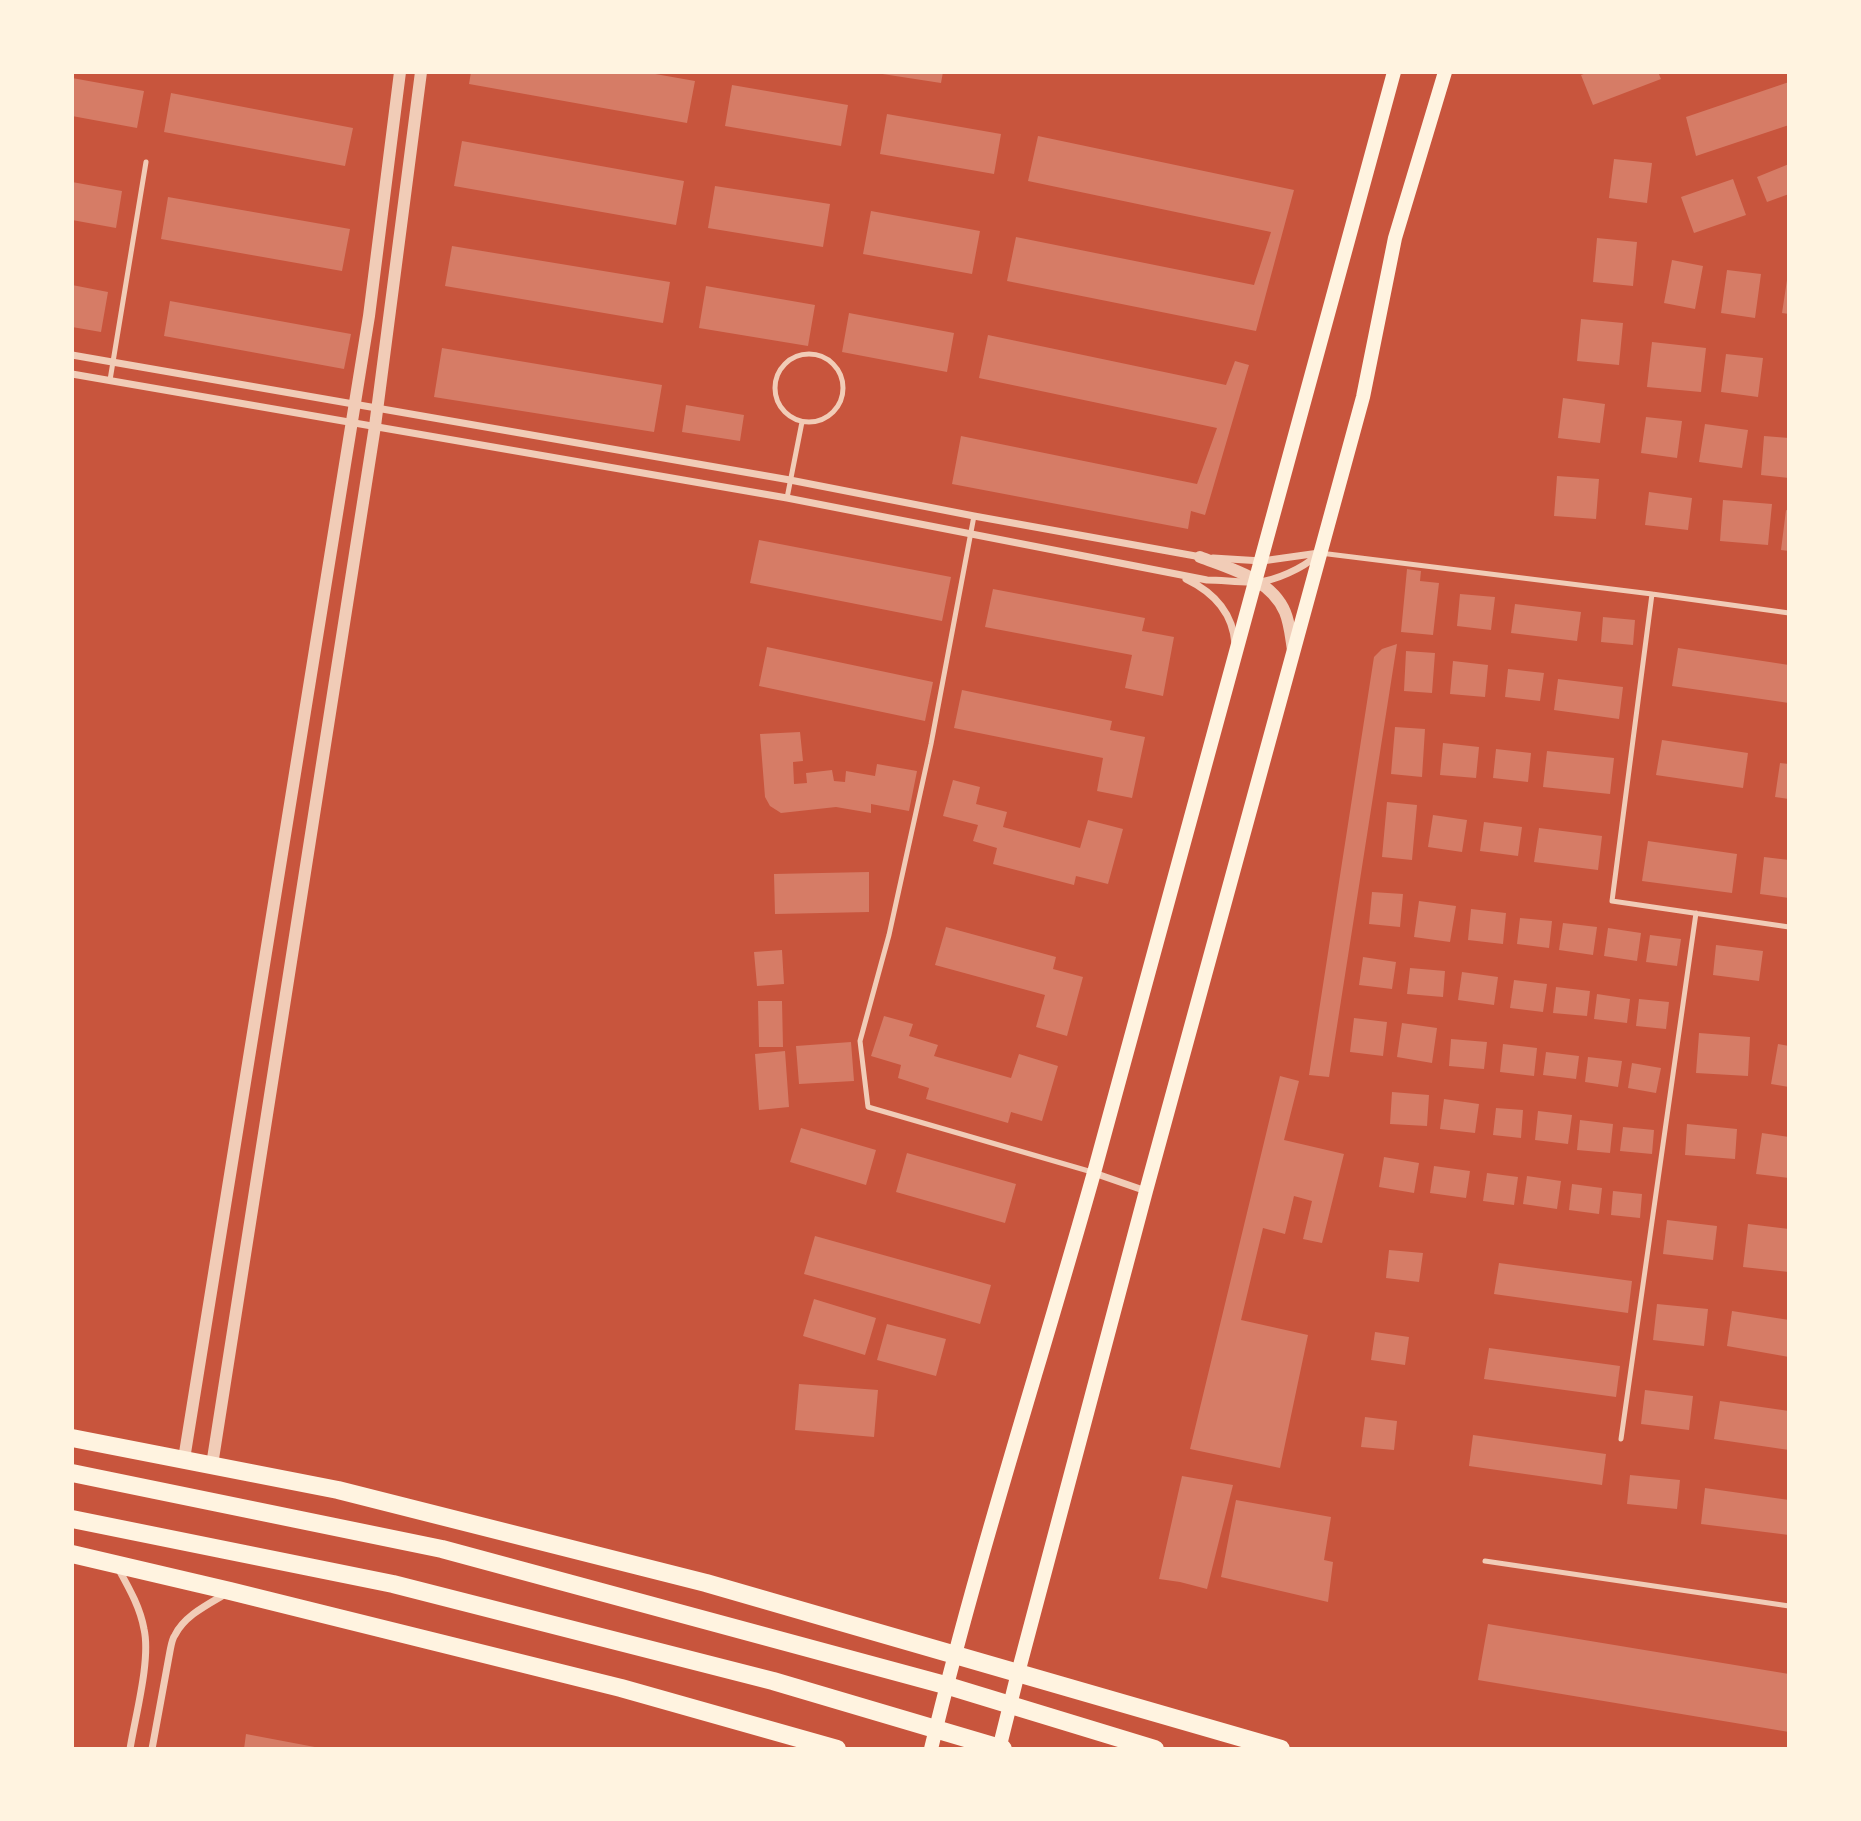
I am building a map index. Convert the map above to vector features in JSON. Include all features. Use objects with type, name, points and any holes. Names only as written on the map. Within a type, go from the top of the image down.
[{"type":"main road","points":[[931,1749],[954,1654],[1094,1173],[1237,659],[1394,72]]},
{"type":"main road","points":[[72,1519],[393,1584],[773,1681],[1001,1749],[1018,1673],[1146,1191],[1363,397],[1395,238],[1444,72]]},
{"type":"main road","points":[[72,1438],[338,1490],[706,1583],[1281,1749]]},
{"type":"main road","points":[[72,1473],[429,1546],[945,1685],[1156,1749]]},
{"type":"main road","points":[[72,1555],[230,1591],[621,1688],[837,1749]]},
{"type":"street","points":[[184,1460],[369,316],[400,72]]},
{"type":"street","points":[[212,1465],[378,407],[421,72]]},
{"type":"street","points":[[72,355],[378,407],[1200,557],[1262,561],[1320,553]]},
{"type":"street","points":[[72,374],[787,498],[1207,580],[1258,582],[1308,564],[1320,553]]},
{"type":"street","points":[[1200,557],[1258,582],[1278,599],[1286,614],[1293,654]]},
{"type":"street","points":[[1176,575],[1196,584],[1218,601],[1232,625],[1237,659]]},
{"type":"street","points":[[1094,1173],[1146,1191]]},
{"type":"street","points":[[116,1565],[135,1600],[145,1630],[146,1657],[130,1749]]},
{"type":"street","points":[[152,1749],[175,1635],[186,1621],[202,1608],[230,1591]]},
{"type":"lane","points":[[110,380],[146,162]]},
{"type":"lane","points":[[806,353],[817,354],[828,359],[837,368],[844,390],[841,401],[825,418],[802,422],[783,411],[777,402],[775,380],[786,362],[806,353]]},
{"type":"lane","points":[[787,498],[802,422]]},
{"type":"lane","points":[[974,516],[925,772],[889,935],[860,1041],[868,1107],[1094,1173]]},
{"type":"lane","points":[[1320,553],[1789,613]]},
{"type":"lane","points":[[1652,594],[1612,901],[1789,927]]},
{"type":"lane","points":[[1622,1440],[1696,913]]},
{"type":"lane","points":[[1485,1561],[1789,1605]]},
{"type":"building","points":[[471,72],[644,72],[695,81],[687,123],[469,84]]},
{"type":"building","points":[[876,72],[943,72],[941,83]]},
{"type":"building","points":[[1589,72],[1658,72],[1661,79],[1593,105],[1581,75]]},
{"type":"building","points":[[72,78],[144,91],[137,128],[72,116]]},
{"type":"building","points":[[1789,82],[1789,125],[1696,156],[1686,117]]},
{"type":"building","points":[[732,85],[848,105],[841,146],[725,126]]},
{"type":"building","points":[[171,93],[353,128],[345,166],[164,132]]},
{"type":"building","points":[[887,114],[1001,134],[994,174],[880,154]]},
{"type":"building","points":[[1038,136],[1294,190],[1256,331],[1007,281],[1016,237],[1254,285],[1271,232],[1028,181]]},
{"type":"building","points":[[462,141],[684,181],[676,225],[454,186]]},
{"type":"building","points":[[1614,159],[1652,163],[1647,203],[1609,198]]},
{"type":"building","points":[[1789,164],[1789,194],[1767,202],[1757,177]]},
{"type":"building","points":[[1733,179],[1746,215],[1694,233],[1681,197]]},
{"type":"building","points":[[72,182],[122,191],[116,228],[72,220]]},
{"type":"building","points":[[715,186],[830,204],[823,247],[708,228]]},
{"type":"building","points":[[168,197],[350,229],[342,271],[161,239]]},
{"type":"building","points":[[871,211],[980,231],[972,274],[863,254]]},
{"type":"building","points":[[1597,238],[1637,242],[1633,286],[1593,282]]},
{"type":"building","points":[[452,246],[670,282],[663,323],[445,286]]},
{"type":"building","points":[[1672,260],[1703,266],[1695,309],[1664,303]]},
{"type":"building","points":[[1727,270],[1761,274],[1755,318],[1721,313]]},
{"type":"building","points":[[1787,280],[1789,281],[1789,314],[1782,313]]},
{"type":"building","points":[[72,285],[108,292],[101,332],[72,327]]},
{"type":"building","points":[[706,286],[815,305],[808,346],[699,328]]},
{"type":"building","points":[[170,301],[351,334],[344,369],[164,336]]},
{"type":"building","points":[[849,313],[954,333],[947,372],[842,352]]},
{"type":"building","points":[[1581,319],[1623,323],[1619,365],[1577,361]]},
{"type":"building","points":[[988,335],[1226,385],[1235,361],[1249,365],[1205,515],[1191,511],[1188,529],[952,484],[961,436],[1197,484],[1217,428],[979,378]]},
{"type":"building","points":[[1652,342],[1706,348],[1701,392],[1647,387]]},
{"type":"building","points":[[442,348],[662,385],[654,432],[434,397]]},
{"type":"building","points":[[1726,354],[1763,358],[1758,397],[1721,392]]},
{"type":"building","points":[[1563,398],[1605,404],[1600,443],[1558,438]]},
{"type":"building","points":[[686,405],[744,415],[740,441],[682,432]]},
{"type":"building","points":[[1646,417],[1682,421],[1677,458],[1641,453]]},
{"type":"building","points":[[1705,424],[1748,430],[1742,468],[1699,462]]},
{"type":"building","points":[[1764,436],[1789,438],[1789,478],[1761,475]]},
{"type":"building","points":[[1557,476],[1599,479],[1596,519],[1554,516]]},
{"type":"building","points":[[1649,492],[1692,498],[1688,530],[1645,525]]},
{"type":"building","points":[[1723,500],[1772,504],[1768,545],[1720,541]]},
{"type":"building","points":[[1786,510],[1789,511],[1789,551],[1781,550]]},
{"type":"building","points":[[759,540],[951,577],[942,621],[750,583]]},
{"type":"building","points":[[1407,569],[1421,571],[1420,581],[1439,583],[1433,635],[1401,632]]},
{"type":"building","points":[[993,589],[1145,618],[1142,631],[1174,637],[1163,696],[1125,688],[1132,655],[985,627]]},
{"type":"building","points":[[1460,594],[1495,597],[1491,630],[1457,626]]},
{"type":"building","points":[[1515,604],[1581,612],[1577,641],[1511,633]]},
{"type":"building","points":[[1603,617],[1635,620],[1633,645],[1601,642]]},
{"type":"building","points":[[1397,644],[1329,1077],[1309,1075],[1374,657],[1382,649]]},
{"type":"building","points":[[767,647],[933,682],[925,721],[759,686]]},
{"type":"building","points":[[1678,648],[1789,665],[1789,703],[1672,686]]},
{"type":"building","points":[[1406,651],[1435,653],[1432,693],[1404,691]]},
{"type":"building","points":[[1453,661],[1488,665],[1485,697],[1450,694]]},
{"type":"building","points":[[1508,669],[1544,673],[1540,701],[1505,697]]},
{"type":"building","points":[[1558,679],[1623,687],[1619,719],[1554,710]]},
{"type":"building","points":[[962,690],[1112,721],[1110,730],[1145,737],[1132,798],[1097,791],[1103,758],[954,728]]},
{"type":"building","points":[[1395,727],[1425,729],[1422,777],[1391,774]]},
{"type":"building","points":[[800,732],[803,761],[793,762],[794,784],[807,783],[806,773],[832,770],[834,781],[845,782],[846,771],[875,776],[877,764],[917,771],[909,811],[871,804],[871,813],[836,807],[781,813],[770,806],[765,797],[760,734]]},
{"type":"building","points":[[1662,740],[1748,753],[1743,788],[1656,775]]},
{"type":"building","points":[[1443,743],[1479,747],[1476,778],[1440,775]]},
{"type":"building","points":[[1496,749],[1531,753],[1528,782],[1493,778]]},
{"type":"building","points":[[1547,751],[1614,758],[1610,794],[1543,787]]},
{"type":"building","points":[[1780,763],[1789,764],[1789,799],[1775,797]]},
{"type":"building","points":[[953,780],[980,787],[976,804],[1007,812],[1003,827],[1080,848],[1088,820],[1123,829],[1108,884],[1076,876],[1074,885],[993,864],[997,848],[973,841],[978,825],[943,816]]},
{"type":"building","points":[[1387,802],[1417,805],[1412,860],[1382,857]]},
{"type":"building","points":[[1433,815],[1467,820],[1462,852],[1428,847]]},
{"type":"building","points":[[1484,822],[1522,827],[1518,856],[1480,851]]},
{"type":"building","points":[[1539,828],[1602,836],[1598,870],[1534,862]]},
{"type":"building","points":[[1648,841],[1737,854],[1732,893],[1642,881]]},
{"type":"building","points":[[1764,857],[1789,860],[1789,898],[1760,894]]},
{"type":"building","points":[[869,872],[869,912],[775,914],[774,874]]},
{"type":"building","points":[[1372,892],[1403,894],[1400,927],[1369,924]]},
{"type":"building","points":[[1419,901],[1456,906],[1450,942],[1414,937]]},
{"type":"building","points":[[1471,909],[1506,913],[1503,944],[1468,940]]},
{"type":"building","points":[[1520,918],[1552,921],[1549,948],[1517,944]]},
{"type":"building","points":[[1563,923],[1597,927],[1593,955],[1559,950]]},
{"type":"building","points":[[946,927],[1056,957],[1053,969],[1083,977],[1067,1036],[1036,1027],[1045,995],[935,965]]},
{"type":"building","points":[[1608,928],[1641,933],[1637,961],[1604,956]]},
{"type":"building","points":[[1650,935],[1681,939],[1677,966],[1646,962]]},
{"type":"building","points":[[1716,945],[1763,951],[1759,981],[1713,975]]},
{"type":"building","points":[[782,950],[784,984],[757,986],[754,952]]},
{"type":"building","points":[[1363,957],[1396,962],[1392,989],[1359,985]]},
{"type":"building","points":[[1410,968],[1445,971],[1443,997],[1407,994]]},
{"type":"building","points":[[1462,972],[1498,977],[1494,1005],[1458,1000]]},
{"type":"building","points":[[1514,980],[1547,984],[1543,1012],[1510,1008]]},
{"type":"building","points":[[1556,987],[1590,991],[1587,1016],[1553,1013]]},
{"type":"building","points":[[1597,994],[1630,999],[1627,1023],[1594,1019]]},
{"type":"building","points":[[1639,999],[1669,1002],[1666,1029],[1636,1026]]},
{"type":"building","points":[[758,1001],[782,1001],[783,1047],[759,1047]]},
{"type":"building","points":[[884,1016],[913,1024],[909,1036],[938,1045],[934,1056],[1011,1078],[1019,1054],[1058,1066],[1042,1121],[1011,1112],[1008,1123],[926,1099],[929,1088],[898,1078],[901,1065],[871,1056]]},
{"type":"building","points":[[1354,1018],[1387,1022],[1383,1056],[1350,1052]]},
{"type":"building","points":[[1402,1023],[1437,1028],[1432,1063],[1397,1057]]},
{"type":"building","points":[[1699,1033],[1750,1037],[1748,1076],[1696,1073]]},
{"type":"building","points":[[1451,1039],[1487,1042],[1484,1069],[1449,1066]]},
{"type":"building","points":[[851,1042],[854,1081],[799,1084],[796,1046]]},
{"type":"building","points":[[1503,1044],[1537,1048],[1534,1076],[1500,1072]]},
{"type":"building","points":[[1778,1044],[1789,1046],[1789,1087],[1771,1084]]},
{"type":"building","points":[[785,1051],[789,1107],[759,1110],[755,1054]]},
{"type":"building","points":[[1546,1052],[1579,1056],[1576,1079],[1543,1075]]},
{"type":"building","points":[[1588,1057],[1622,1061],[1618,1087],[1585,1082]]},
{"type":"building","points":[[1632,1063],[1661,1068],[1656,1093],[1628,1088]]},
{"type":"building","points":[[1280,1076],[1299,1081],[1284,1140],[1344,1154],[1322,1243],[1303,1239],[1312,1201],[1294,1196],[1285,1234],[1263,1228],[1241,1320],[1308,1335],[1280,1468],[1190,1449]]},
{"type":"building","points":[[1392,1092],[1429,1095],[1427,1126],[1390,1124]]},
{"type":"building","points":[[1444,1099],[1479,1104],[1475,1133],[1440,1129]]},
{"type":"building","points":[[1496,1108],[1523,1110],[1521,1138],[1493,1135]]},
{"type":"building","points":[[1538,1111],[1572,1115],[1568,1144],[1535,1140]]},
{"type":"building","points":[[1580,1120],[1613,1124],[1610,1153],[1577,1150]]},
{"type":"building","points":[[1687,1124],[1737,1129],[1735,1159],[1685,1155]]},
{"type":"building","points":[[1623,1127],[1654,1130],[1652,1154],[1620,1151]]},
{"type":"building","points":[[801,1128],[876,1150],[866,1185],[790,1162]]},
{"type":"building","points":[[1762,1133],[1789,1137],[1789,1178],[1756,1174]]},
{"type":"building","points":[[907,1153],[1016,1184],[1005,1223],[896,1192]]},
{"type":"building","points":[[1384,1157],[1419,1163],[1414,1193],[1379,1187]]},
{"type":"building","points":[[1434,1166],[1470,1171],[1466,1198],[1430,1193]]},
{"type":"building","points":[[1487,1173],[1518,1177],[1514,1205],[1483,1201]]},
{"type":"building","points":[[1527,1176],[1561,1181],[1557,1209],[1523,1204]]},
{"type":"building","points":[[1572,1184],[1602,1188],[1599,1214],[1569,1210]]},
{"type":"building","points":[[1613,1191],[1642,1194],[1640,1218],[1611,1215]]},
{"type":"building","points":[[1667,1220],[1717,1226],[1713,1260],[1663,1254]]},
{"type":"building","points":[[1748,1224],[1789,1229],[1789,1272],[1743,1267]]},
{"type":"building","points":[[815,1236],[991,1285],[980,1324],[804,1274]]},
{"type":"building","points":[[1389,1250],[1423,1253],[1419,1282],[1386,1278]]},
{"type":"building","points":[[1499,1263],[1632,1281],[1628,1313],[1494,1294]]},
{"type":"building","points":[[814,1299],[876,1318],[865,1355],[803,1336]]},
{"type":"building","points":[[1657,1304],[1708,1309],[1704,1346],[1653,1340]]},
{"type":"building","points":[[1732,1311],[1789,1320],[1789,1357],[1727,1346]]},
{"type":"building","points":[[887,1324],[946,1339],[936,1376],[877,1360]]},
{"type":"building","points":[[1375,1332],[1409,1337],[1405,1365],[1371,1360]]},
{"type":"building","points":[[1489,1348],[1620,1366],[1616,1397],[1484,1379]]},
{"type":"building","points":[[799,1384],[878,1390],[874,1437],[795,1430]]},
{"type":"building","points":[[1645,1390],[1693,1396],[1689,1430],[1641,1424]]},
{"type":"building","points":[[1720,1401],[1789,1411],[1789,1450],[1714,1439]]},
{"type":"building","points":[[1365,1417],[1397,1421],[1394,1450],[1361,1447]]},
{"type":"building","points":[[1473,1435],[1606,1454],[1602,1485],[1469,1466]]},
{"type":"building","points":[[1630,1475],[1680,1480],[1677,1509],[1627,1504]]},
{"type":"building","points":[[1182,1476],[1233,1485],[1207,1589],[1159,1579]]},
{"type":"building","points":[[1705,1488],[1789,1500],[1789,1535],[1701,1524]]},
{"type":"building","points":[[1236,1500],[1331,1517],[1324,1560],[1333,1562],[1328,1602],[1221,1577]]},
{"type":"building","points":[[1488,1624],[1789,1674],[1789,1732],[1478,1680]]},
{"type":"building","points":[[246,1734],[320,1748],[320,1749],[244,1749]]}]
